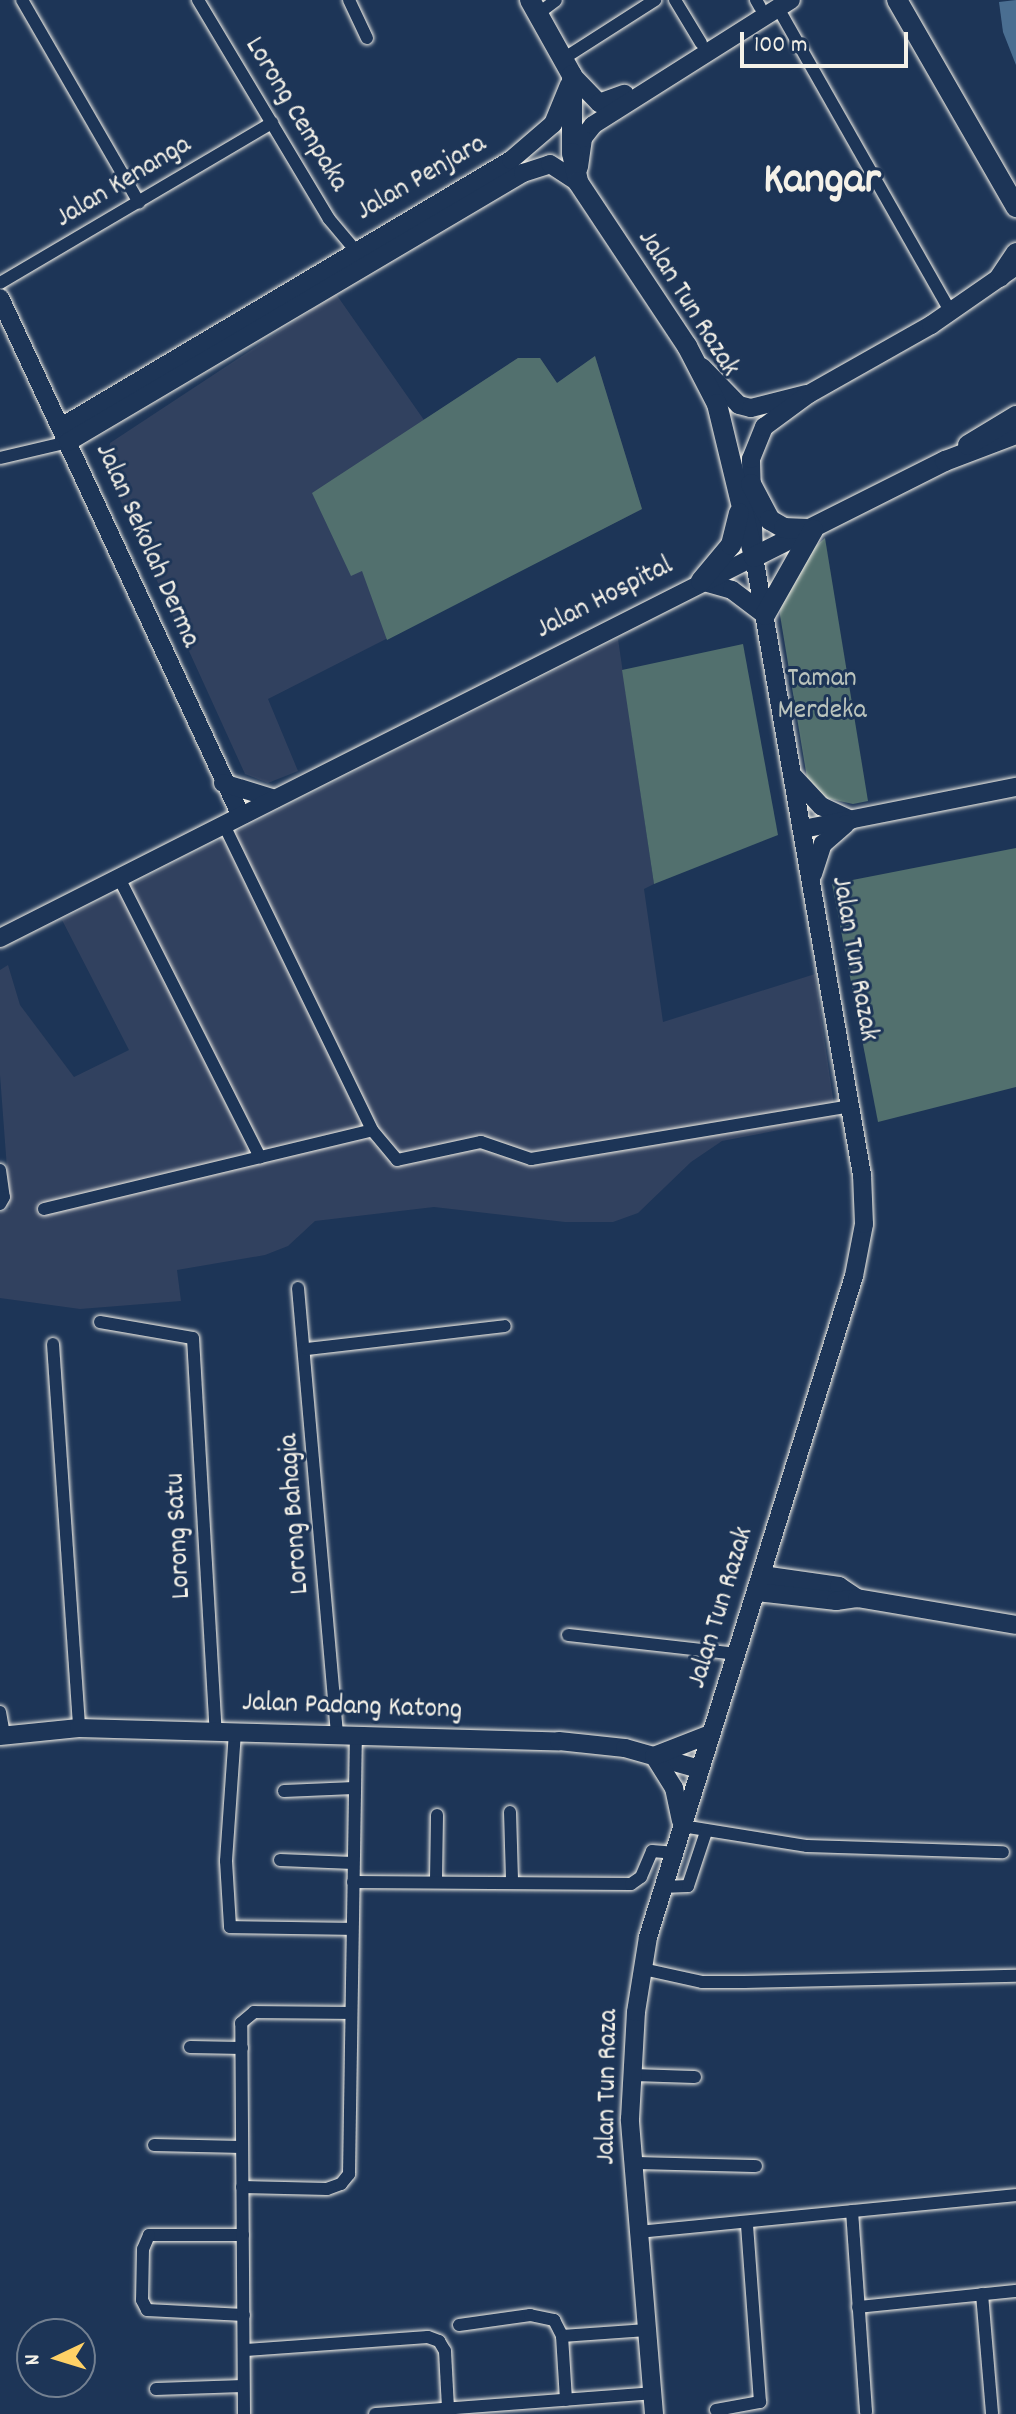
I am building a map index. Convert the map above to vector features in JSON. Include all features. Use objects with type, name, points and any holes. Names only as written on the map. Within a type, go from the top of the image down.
[{"type":"main road","points":[[897,0],[1016,207]]},
{"type":"main road","points":[[534,7],[592,99],[609,104],[701,43],[771,3]]},
{"type":"main road","points":[[578,182],[583,138],[593,125],[771,3]]},
{"type":"main road","points":[[569,66],[572,153],[578,182]]},
{"type":"main road","name":"Jalan Penjara","points":[[61,437],[354,252],[511,160],[539,138],[560,112],[569,66]]},
{"type":"main road","points":[[61,437],[370,264],[533,167],[550,164],[578,182]]},
{"type":"main road","name":"Jalan Tun Razak","points":[[578,182],[695,359],[725,427],[746,490],[754,557],[862,1175],[861,1243],[738,1654],[699,1769]]},
{"type":"main road","points":[[746,490],[770,520],[784,528],[813,530],[765,615],[732,590],[701,581],[736,535],[751,459],[764,427],[809,394],[1011,273],[1016,253]]},
{"type":"main road","name":"Jalan Sekolah Derma","points":[[0,298],[61,437],[241,816]]},
{"type":"main road","points":[[695,359],[739,405],[762,407],[809,394]]},
{"type":"main road","points":[[945,461],[1016,416]]},
{"type":"main road","name":"Jalan Hospital","points":[[0,938],[701,581],[813,530],[945,461],[1016,434]]},
{"type":"main road","points":[[794,777],[821,806],[851,820]]},
{"type":"main road","points":[[206,834],[221,810],[223,783],[275,799]]},
{"type":"main road","points":[[803,829],[1016,787]]},
{"type":"main road","points":[[812,888],[823,844],[851,820]]},
{"type":"main road","points":[[759,1583],[839,1586],[857,1598],[1016,1625]]},
{"type":"main road","name":"Jalan Padang Katong","points":[[2,1736],[79,1728],[346,1738],[559,1741],[654,1756],[699,1769]]},
{"type":"main road","points":[[682,1826],[674,1788],[654,1756],[710,1734]]},
{"type":"main road","name":"Jalan Tun Raza","points":[[654,2414],[633,2163],[632,2075],[643,1969],[662,1887],[699,1769]]},
{"type":"street","points":[[22,0],[139,203]]},
{"type":"street","name":"Lorong Cempaka","points":[[198,0],[354,252]]},
{"type":"street","points":[[349,0],[367,38]]},
{"type":"street","points":[[534,7],[556,0]]},
{"type":"street","points":[[569,66],[655,0]]},
{"type":"street","points":[[675,0],[701,43]]},
{"type":"street","points":[[771,3],[950,311]]},
{"type":"street","name":"Jalan Kenanga","points":[[0,283],[272,123]]},
{"type":"street","points":[[354,252],[370,264]]},
{"type":"street","points":[[0,458],[61,437]]},
{"type":"street","points":[[224,825],[372,1130],[397,1160],[481,1142],[531,1159],[850,1106]]},
{"type":"street","points":[[119,878],[260,1157]]},
{"type":"street","points":[[44,1209],[372,1130]]},
{"type":"street","points":[[0,1170],[0,1204]]},
{"type":"street","name":"Lorong Bahagia","points":[[242,2187],[327,2189],[346,2180],[354,1788],[298,1288]]},
{"type":"street","name":"Lorong Satu","points":[[100,1322],[193,1338],[216,1731]]},
{"type":"street","points":[[307,1349],[505,1326]]},
{"type":"street","points":[[53,1344],[79,1728]]},
{"type":"street","points":[[568,1635],[738,1654]]},
{"type":"street","points":[[0,1712],[2,1736]]},
{"type":"street","points":[[235,1732],[226,1861],[230,1927],[352,1929]]},
{"type":"street","points":[[284,1791],[354,1788]]},
{"type":"street","points":[[510,1812],[512,1880]]},
{"type":"street","points":[[436,1880],[437,1815]]},
{"type":"street","points":[[682,1826],[807,1846],[1003,1852]]},
{"type":"street","points":[[662,1887],[688,1886],[706,1832]]},
{"type":"street","points":[[353,1882],[512,1880],[631,1884],[641,1877],[652,1851],[673,1853]]},
{"type":"street","points":[[280,1860],[353,1863]]},
{"type":"street","points":[[643,1969],[702,1982],[1016,1976]]},
{"type":"street","points":[[244,2414],[246,2350],[241,2023],[248,2014],[350,2013]]},
{"type":"street","points":[[190,2047],[242,2048]]},
{"type":"street","points":[[632,2075],[695,2077]]},
{"type":"street","points":[[154,2145],[242,2147]]},
{"type":"street","points":[[633,2163],[756,2166]]},
{"type":"street","points":[[639,2232],[747,2225],[1016,2195]]},
{"type":"street","points":[[852,2211],[866,2413]]},
{"type":"street","points":[[716,2410],[760,2402],[747,2225]]},
{"type":"street","points":[[243,2235],[149,2235],[143,2249],[142,2300],[147,2310],[244,2315]]},
{"type":"street","points":[[858,2307],[1016,2291]]},
{"type":"street","points":[[982,2294],[992,2414]]},
{"type":"street","points":[[459,2325],[547,2316],[562,2336],[566,2400]]},
{"type":"street","points":[[562,2336],[647,2330]]},
{"type":"street","points":[[246,2350],[428,2337],[439,2341],[445,2351],[448,2408]]},
{"type":"street","points":[[156,2389],[243,2386]]},
{"type":"street","points":[[375,2414],[652,2393]]},
{"type":"shaded area","points":[[1016,0],[1016,65],[1003,32],[999,2]]},
{"type":"shaded area","points":[[336,294],[424,420],[518,358],[540,358],[557,383],[595,356],[642,509],[268,699],[298,771],[268,783],[245,774],[107,471],[110,443]]},
{"type":"shaded area","points":[[618,639],[654,884],[644,889],[663,1022],[815,974],[836,1119],[722,1141],[691,1162],[638,1213],[613,1222],[565,1222],[434,1207],[315,1221],[288,1246],[265,1255],[177,1270],[181,1301],[80,1309],[0,1298],[0,1212],[10,1209],[0,1075],[0,970],[8,965],[20,1005],[74,1077],[129,1050],[62,920]]},
{"type":"green space","points":[[595,356],[642,509],[387,640],[362,571],[351,576],[312,493],[518,358],[540,358],[557,383]]},
{"type":"green space","name":"Taman Merdeka","points":[[825,538],[868,801],[853,804],[821,797],[807,778],[780,615],[781,599],[810,551]]},
{"type":"green space","points":[[743,644],[778,835],[654,884],[622,670]]},
{"type":"green space","points":[[1016,848],[1016,1087],[878,1122],[832,884]]},
{"type":"district","name":"Kangar","points":[[822,183]]}]
